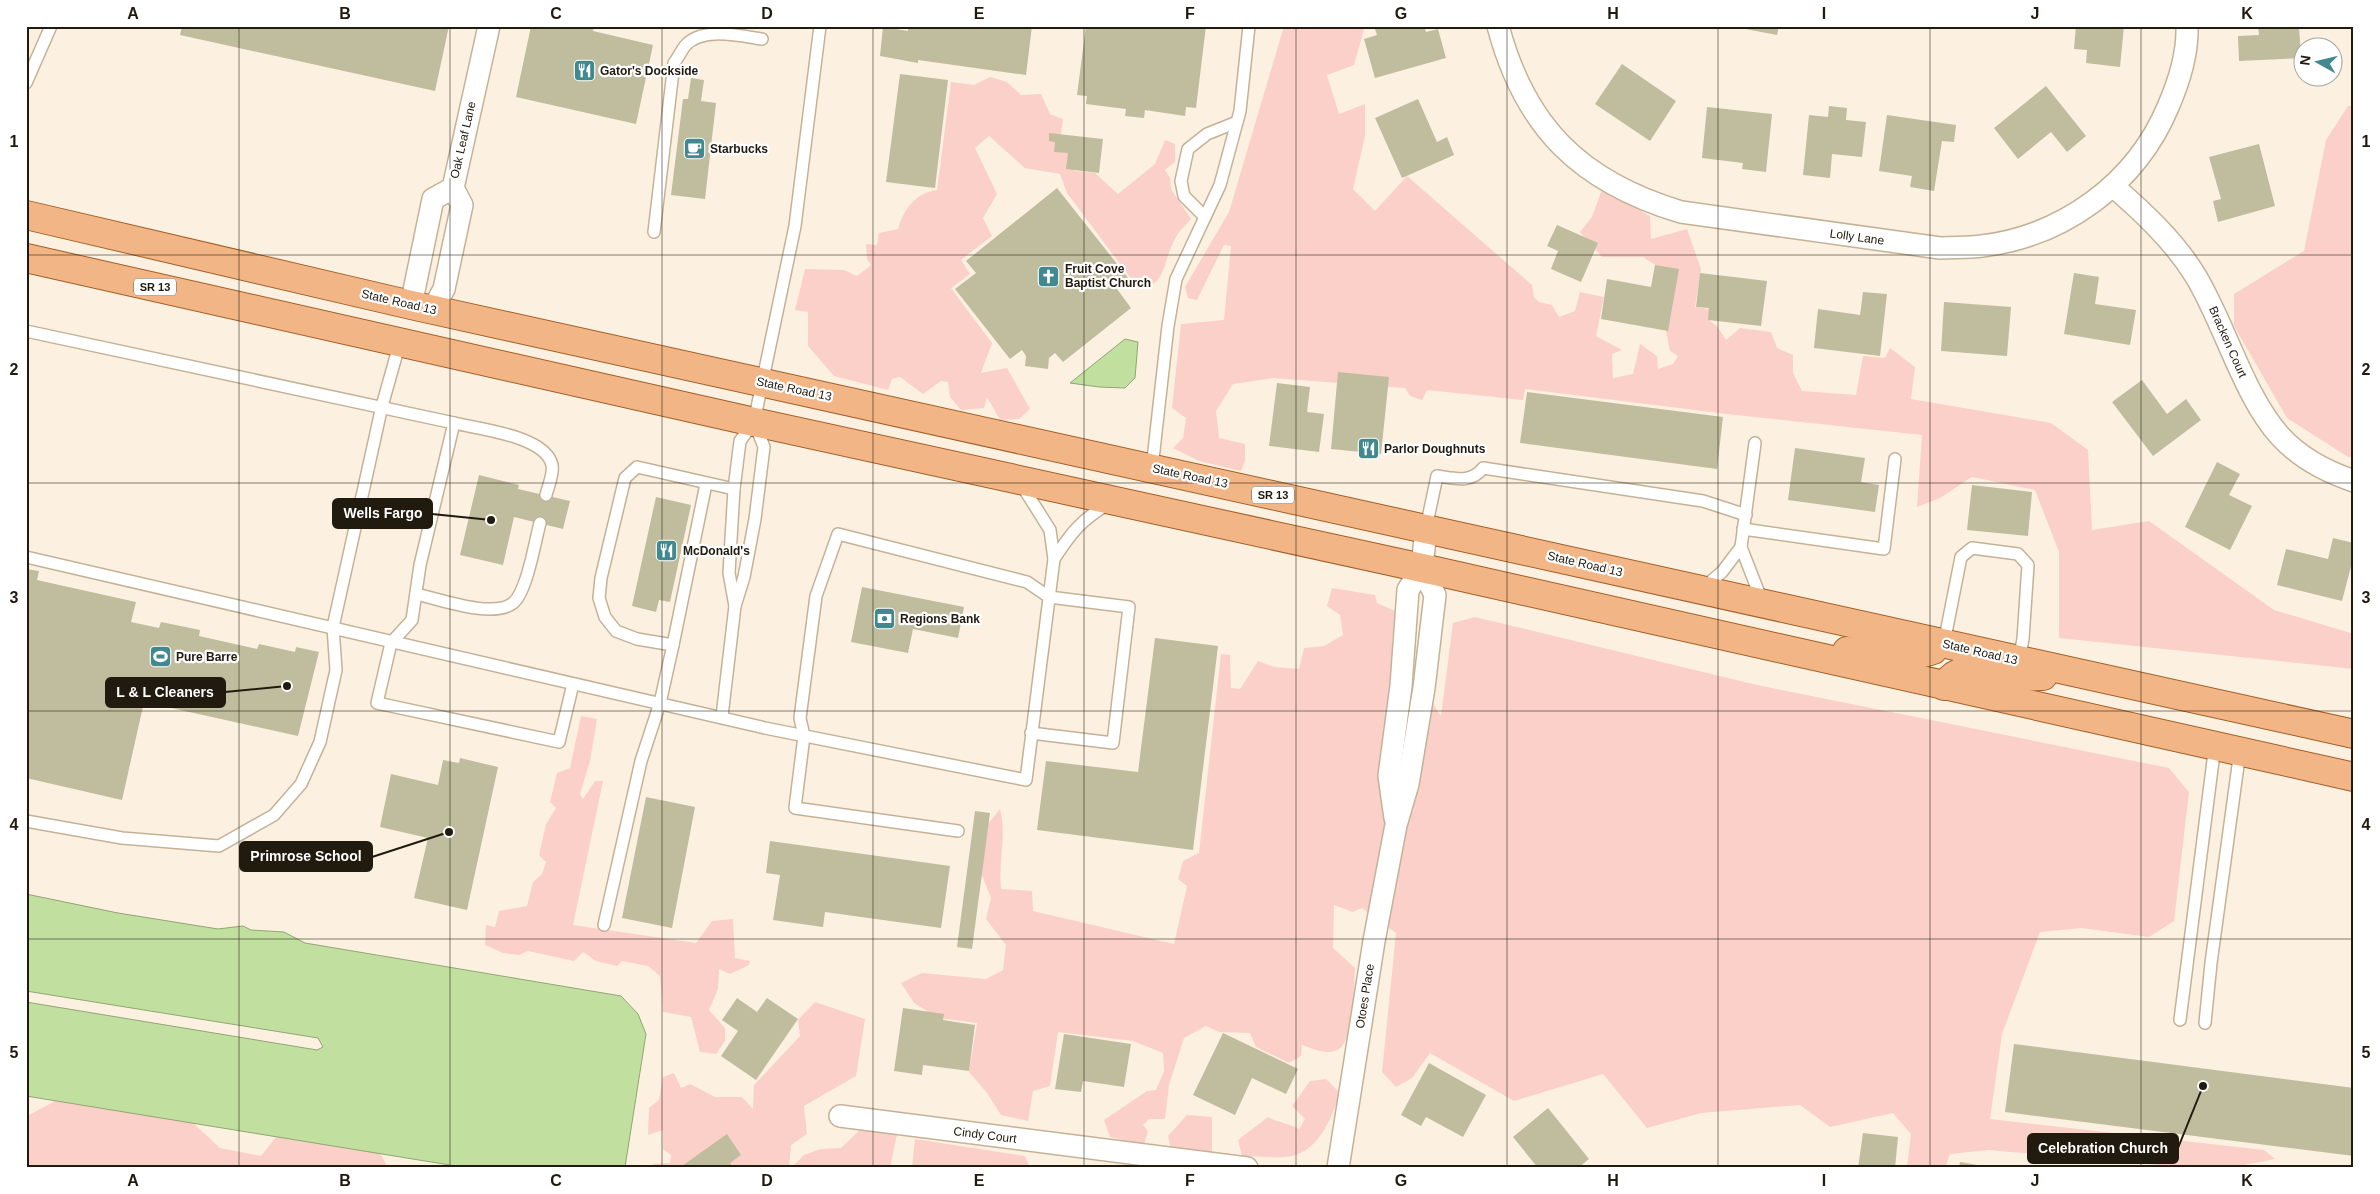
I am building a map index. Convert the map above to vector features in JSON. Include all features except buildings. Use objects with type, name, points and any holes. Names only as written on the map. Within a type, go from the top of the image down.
[{"type":"main road","name":"State Road 13","points":[[26,215],[422,307],[2354,734]]},
{"type":"main road","points":[[26,234],[68,225]]},
{"type":"main road","name":"SR 13","points":[[31,263],[400,342],[2354,776]]},
{"type":"main road","points":[[400,342],[422,324],[422,307]]},
{"type":"main road","points":[[1773,648],[1889,653],[1905,656],[1918,655],[1933,650],[1940,643]]},
{"type":"main road","points":[[1944,686],[1952,675],[1965,669],[2006,677],[2082,674]]},
{"type":"street","name":"Oak Leaf Lane","points":[[422,307],[444,289],[462,205],[453,188],[489,26]]},
{"type":"street","name":"Lolly Lane","points":[[1498,26],[1506,54],[1524,95],[1540,121],[1562,146],[1588,169],[1616,188],[1648,202],[1680,212],[1940,248],[1982,246],[2023,238],[2055,225],[2080,211],[2113,186],[2140,157],[2161,124],[2182,69],[2187,26]]},
{"type":"street","name":"Bracken Court","points":[[2113,186],[2150,220],[2170,242],[2194,274],[2214,308],[2246,383],[2280,437],[2306,458],[2336,475],[2354,481]]},
{"type":"street","points":[[422,307],[433,199],[453,188]]},
{"type":"street","name":"Otoes Place","points":[[1338,1168],[1396,825],[1408,784],[1424,688],[1434,595],[1422,568],[1426,528]]},
{"type":"street","name":"Cindy Court","points":[[840,1116],[1130,1161]]},
{"type":"street","points":[[1130,1161],[1247,1168]]},
{"type":"lane","points":[[26,83],[50,26]]},
{"type":"lane","points":[[734,606],[729,573],[734,489],[740,441],[754,422],[795,226],[820,26]]},
{"type":"lane","points":[[1152,468],[1168,326],[1176,279],[1220,184],[1237,122],[1249,26]]},
{"type":"lane","points":[[654,232],[674,63],[686,45],[699,38],[720,33],[762,39]]},
{"type":"lane","points":[[1205,217],[1184,196],[1181,181],[1188,149],[1207,134],[1237,122]]},
{"type":"lane","points":[[26,331],[382,406],[527,440],[546,453],[553,466],[546,495]]},
{"type":"lane","points":[[26,821],[122,838],[218,846],[274,815],[301,784],[320,742],[336,670],[334,627],[382,406],[400,342]]},
{"type":"lane","points":[[722,716],[734,606],[744,577],[755,519],[764,447],[754,422]]},
{"type":"lane","points":[[454,423],[439,481],[412,620],[391,643],[377,703],[560,742],[573,684]]},
{"type":"lane","points":[[1756,443],[1741,547],[1762,602]]},
{"type":"lane","points":[[1743,530],[1884,549],[1895,459]]},
{"type":"lane","points":[[673,646],[637,639],[616,632],[605,617],[599,598],[625,478],[637,467],[734,489]]},
{"type":"lane","points":[[1426,528],[1437,476],[1468,479],[1477,476],[1483,468],[1703,501],[1746,515]]},
{"type":"lane","points":[[26,556],[334,627],[391,643],[804,736],[1026,780],[1054,559],[1050,530],[1019,481]]},
{"type":"lane","points":[[604,925],[641,761],[660,703],[706,484]]},
{"type":"lane","points":[[1054,559],[1072,532],[1085,518],[1113,501]]},
{"type":"lane","points":[[416,594],[482,609],[499,609],[514,603],[527,579],[540,523]]},
{"type":"lane","points":[[958,831],[795,808],[804,736],[800,718],[816,596],[838,534],[1027,582],[1049,597],[1129,606],[1113,743],[1032,733]]},
{"type":"lane","points":[[1701,590],[1722,572],[1741,547]]},
{"type":"lane","points":[[1940,643],[1961,557],[1972,548],[2018,554],[2028,565],[2023,639],[2019,660]]},
{"type":"lane","points":[[2180,1020],[2228,748]]},
{"type":"lane","points":[[2206,1023],[2228,748]]},
{"type":"shaded area","points":[[1284,26],[1365,26],[1354,65],[1327,75],[1339,114],[1365,104],[1365,136],[1353,189],[1375,211],[1407,176],[1532,285],[1534,297],[1539,302],[1552,305],[1559,317],[1575,311],[1580,292],[1604,297],[1596,336],[1622,350],[1612,354],[1613,378],[1633,374],[1640,344],[1657,356],[1658,369],[1673,364],[1678,356],[1670,351],[1664,320],[1660,268],[1643,257],[1602,257],[1580,232],[1592,217],[1602,189],[1650,216],[1651,239],[1687,229],[1701,269],[1695,307],[1709,309],[1710,321],[1717,326],[1726,340],[1740,328],[1771,332],[1777,348],[1793,355],[1793,373],[1802,391],[1856,395],[1863,356],[1885,358],[1890,348],[1915,367],[1911,399],[2051,423],[2088,450],[2092,530],[2149,521],[2274,610],[2354,634],[2354,669],[2059,638],[2059,552],[2035,490],[1972,477],[1940,498],[1917,507],[1922,435],[1727,414],[1525,389],[1523,400],[1427,390],[1422,400],[1410,396],[1405,388],[1273,378],[1233,384],[1216,411],[1219,438],[1245,444],[1245,461],[1241,471],[1199,461],[1173,448],[1183,438],[1186,418],[1172,408],[1181,324],[1224,320],[1231,246],[1224,245],[1197,300],[1188,298],[1185,287],[1229,212]]},
{"type":"shaded area","points":[[990,77],[1007,82],[1021,95],[1041,94],[1050,114],[1063,119],[1060,141],[1073,150],[1075,171],[1095,173],[1118,194],[1155,164],[1165,140],[1175,144],[1175,162],[1165,170],[1170,178],[1171,189],[1191,219],[1176,237],[1157,281],[1141,288],[1128,288],[1132,280],[1067,193],[1060,174],[1025,168],[989,136],[975,148],[997,194],[983,218],[992,236],[961,260],[970,274],[951,288],[992,343],[981,373],[1007,368],[1030,409],[1019,419],[1000,420],[987,397],[984,408],[961,410],[950,397],[948,382],[941,381],[923,394],[900,377],[892,379],[888,390],[834,376],[808,346],[808,312],[795,310],[805,269],[844,270],[857,276],[871,265],[867,259],[866,244],[877,245],[879,233],[898,229],[907,209],[917,198],[937,190],[951,82],[974,85]]},
{"type":"shaded area","points":[[2348,106],[2354,106],[2354,458],[2348,457],[2287,418],[2234,326],[2234,294],[2304,251],[2326,140]]},
{"type":"shaded area","points":[[1125,339],[1138,342],[1135,378],[1125,388],[1070,383]]},
{"type":"shaded area","points":[[1332,588],[1375,595],[1377,603],[1395,611],[1392,642],[1441,716],[1453,623],[1475,617],[1757,685],[2169,768],[2189,792],[2174,921],[2149,937],[2082,928],[2040,932],[2002,1034],[1990,1119],[2264,1150],[2275,1159],[2229,1168],[2193,1168],[1989,1150],[1950,1154],[1945,1168],[1907,1168],[1911,1134],[1893,1113],[1830,1127],[1800,1105],[1701,1113],[1647,1128],[1603,1074],[1514,1101],[1430,1053],[1412,1078],[1396,1087],[1382,1072],[1396,933],[1362,908],[1353,912],[1334,905],[1333,948],[1355,968],[1350,1025],[1344,1044],[1339,1049],[1325,1052],[1302,1045],[1301,1056],[1289,1063],[1256,1047],[1250,1033],[1219,1032],[1206,1026],[1184,1038],[1169,1085],[1165,1119],[1149,1119],[1143,1125],[1148,1131],[1144,1145],[1110,1137],[1104,1120],[1147,1091],[1156,1090],[1164,1071],[1163,1053],[1133,1041],[1058,1032],[1050,1086],[1033,1091],[1028,1121],[1001,1115],[987,1093],[969,1072],[977,1023],[938,1018],[914,1003],[901,983],[922,973],[986,979],[1003,970],[1006,945],[986,919],[991,898],[981,873],[988,824],[1000,809],[1003,830],[1001,889],[1032,891],[1033,911],[1174,944],[1187,886],[1178,879],[1183,861],[1199,853],[1221,654],[1230,655],[1231,688],[1240,689],[1258,661],[1274,667],[1299,669],[1304,648],[1324,646],[1343,635],[1340,615],[1327,606]]},
{"type":"shaded area","points":[[581,716],[597,719],[590,761],[580,794],[583,799],[595,781],[603,781],[573,925],[696,943],[712,921],[733,919],[735,958],[750,961],[749,965],[730,974],[719,969],[718,989],[709,1010],[725,1028],[725,1041],[716,1054],[700,1052],[691,1017],[663,1012],[660,976],[648,966],[622,961],[617,966],[596,961],[583,952],[574,961],[528,951],[519,955],[503,953],[485,945],[486,925],[495,927],[499,911],[527,906],[533,882],[542,874],[546,862],[539,855],[546,824],[556,808],[550,802],[557,773],[570,768]]},
{"type":"shaded area","points":[[26,894],[118,913],[218,929],[243,926],[251,930],[284,932],[305,943],[621,996],[638,1014],[646,1034],[625,1167],[468,1168],[26,1096],[26,1002],[317,1050],[323,1047],[318,1038],[26,991]]},
{"type":"shaded area","points":[[815,1002],[865,1019],[856,1076],[804,1106],[807,1134],[791,1145],[789,1168],[653,1168],[653,1164],[670,1163],[671,1155],[663,1149],[663,1130],[648,1135],[649,1108],[659,1100],[663,1077],[674,1073],[681,1088],[690,1084],[715,1097],[742,1097],[753,1109],[754,1085],[800,1036],[798,1020]]},
{"type":"shaded area","points":[[1326,1079],[1340,1093],[1322,1134],[1315,1143],[1296,1155],[1285,1157],[1242,1156],[1238,1140],[1268,1117],[1299,1129],[1305,1119],[1292,1106],[1310,1081]]},
{"type":"shaded area","points":[[55,1101],[193,1123],[220,1148],[261,1156],[276,1137],[380,1153],[388,1168],[26,1168],[26,1114],[29,1115]]},
{"type":"shaded area","points":[[1187,1115],[1212,1117],[1212,1154],[1171,1150],[1168,1136]]},
{"type":"shaded area","points":[[862,1128],[897,1134],[890,1168],[791,1168],[804,1155],[821,1149],[841,1148]]},
{"type":"shaded area","points":[[915,1139],[1025,1156],[1030,1168],[912,1168]]},
{"type":"place","name":"Gator's Dockside","points":[[584,71]]},
{"type":"place","name":"Starbucks","points":[[694,149]]},
{"type":"place","name":"Fruit Cove Baptist Church","points":[[1049,276]]},
{"type":"place","name":"Parlor Doughnuts","points":[[1368,449]]},
{"type":"place","name":"Wells Fargo","points":[[491,520]]},
{"type":"place","name":"McDonald's","points":[[667,551]]},
{"type":"place","name":"Regions Bank","points":[[884,619]]},
{"type":"place","name":"Pure Barre","points":[[160,657]]},
{"type":"place","name":"L & L Cleaners","points":[[287,686]]},
{"type":"place","name":"Primrose School","points":[[449,832]]},
{"type":"place","name":"Celebration Church","points":[[2203,1086]]}]
